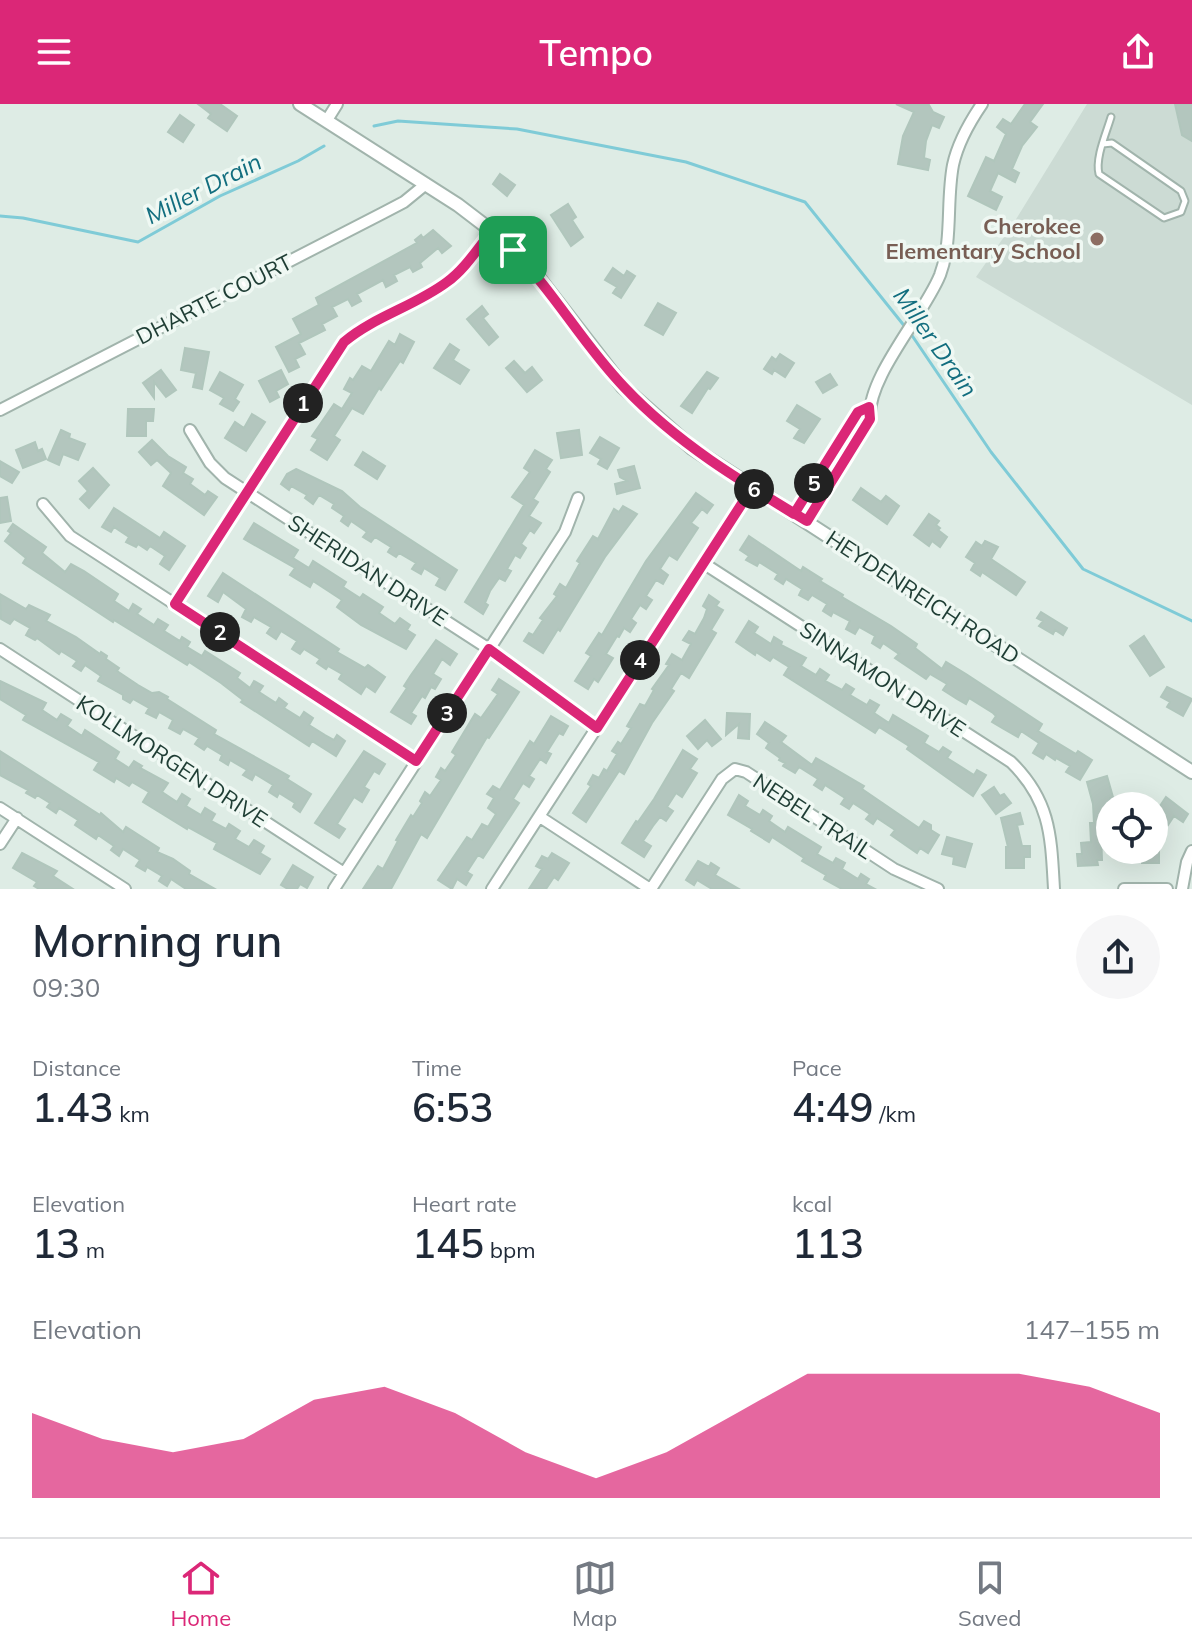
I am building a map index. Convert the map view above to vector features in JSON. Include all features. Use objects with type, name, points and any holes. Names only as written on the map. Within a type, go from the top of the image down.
[{"type":"street","name":"HEYDENREICH ROAD","points":[[300,104],[317,108],[327,120],[492,231],[534,272],[608,369],[637,401],[692,448],[1192,772]]},
{"type":"street","points":[[327,120],[337,104]]},
{"type":"street","points":[[807,521],[870,419],[869,407],[883,374],[934,287],[947,246],[951,178],[957,152],[982,104]]},
{"type":"street","name":"DHARTE COURT","points":[[0,410],[404,202],[426,184]]},
{"type":"street","points":[[175,604],[344,342],[367,325],[448,282],[492,231]]},
{"type":"street","points":[[794,514],[858,412],[869,407]]},
{"type":"street","name":"SHERIDAN DRIVE","points":[[190,430],[214,468],[246,492],[489,649],[597,728]]},
{"type":"street","points":[[839,442],[852,450]]},
{"type":"street","points":[[492,889],[752,488]]},
{"type":"street","points":[[334,889],[565,532],[578,498]]},
{"type":"street","points":[[43,504],[70,536],[416,761]]},
{"type":"street","name":"SINNAMON DRIVE","points":[[703,563],[999,753],[1022,773],[1040,798],[1050,830],[1054,889]]},
{"type":"street","name":"KOLLMORGEN DRIVE","points":[[0,649],[344,873]]},
{"type":"street","name":"NEBEL TRAIL","points":[[650,889],[730,771],[746,772],[894,869],[938,889]]},
{"type":"street","points":[[0,808],[125,889]]},
{"type":"street","points":[[540,817],[650,889]]},
{"type":"street","points":[[0,844],[17,818]]},
{"type":"street","points":[[1182,889],[1192,851]]},
{"type":"street","points":[[1124,889],[1167,889]]},
{"type":"lane","points":[[1103,144],[1112,143],[1181,191],[1185,201],[1181,212],[1164,218],[1097,170],[1103,144],[1111,117]]},
{"type":"shaded area","name":"Cherokee Elementary School","points":[[1087,104],[1192,104],[1192,405],[976,277],[1013,224]]},
{"type":"building","points":[[198,104],[220,104],[237,116],[227,131],[208,118],[211,114]]},
{"type":"building","points":[[896,104],[929,105],[933,112],[944,117],[939,128],[932,125],[926,141],[924,158],[930,160],[928,170],[898,164],[903,136],[914,112]]},
{"type":"building","points":[[1025,104],[1043,104],[1030,122],[1037,127],[1022,146],[1012,169],[1019,173],[1015,182],[998,173],[990,191],[1002,197],[996,210],[968,196],[986,157],[994,161],[1006,134],[997,127],[1003,119],[1011,124]]},
{"type":"building","points":[[1175,104],[1192,104],[1192,141],[1182,135]]},
{"type":"building","points":[[180,115],[194,125],[183,142],[168,132]]},
{"type":"building","points":[[500,174],[515,185],[507,196],[493,184]]},
{"type":"building","points":[[568,204],[576,217],[572,220],[583,237],[571,246],[551,215]]},
{"type":"building","points":[[433,230],[451,246],[442,253],[438,248],[420,263],[422,267],[413,272],[410,267],[394,275],[397,281],[386,287],[383,280],[357,294],[361,301],[352,306],[348,299],[332,307],[337,316],[322,324],[325,330],[299,343],[305,354],[295,359],[299,367],[289,372],[276,347],[301,334],[293,319],[319,305],[316,298],[417,243],[415,240],[421,235],[423,238]]},
{"type":"building","points":[[613,268],[624,276],[627,271],[635,276],[621,298],[613,293],[617,287],[605,280]]},
{"type":"building","points":[[658,303],[676,313],[663,335],[645,325]]},
{"type":"building","points":[[482,306],[488,314],[483,318],[498,337],[489,345],[467,319]]},
{"type":"building","points":[[400,334],[414,342],[403,363],[400,361],[363,414],[352,408],[334,436],[340,440],[327,460],[311,450],[318,439],[312,436],[334,404],[342,409],[352,393],[344,389],[350,378],[353,380],[362,366],[371,371],[389,341],[395,345]]},
{"type":"building","points":[[450,344],[459,350],[453,360],[469,370],[460,384],[434,368]]},
{"type":"building","points":[[185,348],[209,352],[202,389],[193,387],[196,373],[181,370]]},
{"type":"building","points":[[780,354],[794,363],[785,377],[774,370],[772,374],[764,369],[772,357],[776,360]]},
{"type":"building","points":[[514,361],[525,373],[532,367],[542,380],[527,392],[506,368]]},
{"type":"building","points":[[161,370],[176,390],[166,397],[154,382],[154,398],[143,383]]},
{"type":"building","points":[[281,370],[288,384],[276,391],[279,397],[270,402],[259,381]]},
{"type":"building","points":[[220,372],[243,385],[235,399],[239,402],[233,411],[220,404],[224,398],[210,390]]},
{"type":"building","points":[[707,372],[718,378],[692,413],[681,406]]},
{"type":"building","points":[[830,374],[837,385],[823,393],[816,382]]},
{"type":"building","points":[[797,405],[820,419],[804,443],[794,438],[800,429],[787,421]]},
{"type":"building","points":[[128,409],[154,409],[153,421],[146,421],[146,436],[127,436]]},
{"type":"building","points":[[252,414],[265,422],[246,451],[225,438],[235,422],[244,428]]},
{"type":"building","points":[[61,430],[70,434],[69,438],[85,444],[78,460],[63,454],[59,465],[48,460]]},
{"type":"building","points":[[579,430],[582,455],[561,458],[557,433]]},
{"type":"building","points":[[600,437],[619,448],[607,469],[598,464],[601,459],[590,453]]},
{"type":"building","points":[[152,440],[168,456],[186,467],[183,473],[193,479],[190,484],[205,495],[208,491],[217,497],[204,515],[163,486],[171,473],[157,460],[151,465],[139,452]]},
{"type":"building","points":[[35,442],[46,459],[23,468],[16,450]]},
{"type":"building","points":[[535,450],[552,460],[546,469],[550,472],[533,499],[538,502],[529,516],[541,523],[534,533],[530,530],[521,544],[526,548],[520,558],[515,555],[507,569],[511,571],[505,581],[499,578],[490,591],[483,614],[465,602],[524,505],[512,497],[530,472],[524,468]]},
{"type":"building","points":[[363,452],[385,466],[377,479],[355,465]]},
{"type":"building","points":[[0,461],[19,472],[12,483],[0,476]]},
{"type":"building","points":[[634,466],[640,488],[617,494],[615,484],[627,481],[620,477],[618,470]]},
{"type":"building","points":[[93,468],[109,485],[89,508],[80,499],[88,491],[79,481]]},
{"type":"building","points":[[296,469],[342,491],[360,507],[457,570],[445,590],[436,585],[440,578],[424,568],[421,574],[412,569],[416,563],[399,553],[396,557],[388,552],[391,547],[375,537],[371,542],[363,537],[367,532],[351,521],[348,526],[341,521],[344,516],[332,508],[334,504],[319,495],[313,504],[305,498],[307,495],[291,486],[289,490],[281,484],[287,474]]},
{"type":"building","points":[[861,488],[881,502],[886,496],[899,506],[887,524],[853,500]]},
{"type":"building","points":[[696,493],[713,505],[707,513],[702,509],[691,523],[698,528],[677,560],[669,555],[660,569],[668,575],[663,584],[656,580],[646,596],[652,600],[646,609],[640,605],[631,619],[636,623],[630,632],[624,628],[617,636],[606,654],[613,658],[598,682],[594,679],[588,689],[575,681],[591,656],[586,653],[599,633],[602,635],[646,561]]},
{"type":"building","points":[[7,497],[11,521],[0,523],[0,498]]},
{"type":"building","points":[[623,506],[637,514],[605,557],[560,631],[558,629],[543,653],[524,641],[529,633],[533,635],[543,620],[540,618],[557,596],[554,594],[560,584],[566,588],[580,563],[577,561],[593,536],[598,539],[614,509],[619,512]]},
{"type":"building","points":[[114,508],[160,538],[164,532],[185,546],[169,570],[160,564],[165,556],[150,546],[147,550],[138,544],[136,547],[126,542],[129,537],[114,527],[111,532],[102,527]]},
{"type":"building","points":[[929,514],[939,521],[936,525],[940,528],[938,530],[947,537],[940,547],[932,541],[929,546],[914,535]]},
{"type":"building","points":[[254,523],[298,550],[293,558],[309,568],[313,561],[346,582],[343,587],[360,598],[363,594],[383,607],[379,613],[395,624],[400,618],[410,625],[407,630],[415,635],[406,649],[361,625],[337,607],[342,600],[313,581],[310,587],[290,575],[295,568],[244,539]]},
{"type":"building","points":[[13,524],[46,547],[42,553],[65,572],[71,564],[84,571],[118,594],[114,601],[129,611],[133,604],[141,609],[137,614],[154,625],[158,619],[168,625],[164,631],[180,641],[182,637],[190,642],[187,647],[202,656],[205,651],[240,673],[237,678],[250,688],[254,681],[263,686],[259,692],[276,703],[279,698],[287,704],[284,708],[300,718],[304,712],[313,718],[309,725],[334,740],[337,735],[345,741],[336,756],[312,741],[309,746],[241,702],[243,700],[221,683],[189,662],[187,665],[113,622],[23,563],[26,558],[5,541]]},
{"type":"building","points":[[749,536],[801,571],[803,567],[822,579],[820,581],[842,597],[891,626],[917,644],[915,648],[942,669],[946,662],[966,674],[1042,724],[1038,731],[1092,760],[1080,780],[1066,772],[1070,766],[1046,754],[1043,759],[1033,753],[1039,743],[1021,731],[1018,737],[992,722],[996,716],[993,713],[969,698],[966,704],[957,699],[943,690],[947,684],[930,674],[926,679],[895,658],[899,654],[883,643],[880,648],[872,643],[875,636],[859,627],[855,634],[846,629],[850,621],[833,612],[831,616],[823,611],[827,604],[812,595],[808,600],[799,595],[802,589],[786,579],[783,584],[775,579],[778,574],[759,562],[757,566],[746,560],[749,556],[740,550]]},
{"type":"building","points":[[985,541],[998,547],[991,559],[1025,582],[1016,595],[982,572],[980,576],[971,570],[975,563],[966,557],[976,542],[982,546]]},
{"type":"building","points":[[223,573],[339,649],[337,652],[365,668],[368,665],[385,677],[375,692],[366,686],[361,694],[339,679],[342,674],[317,663],[320,659],[304,649],[300,654],[292,649],[297,641],[281,631],[276,639],[267,633],[271,627],[254,617],[251,622],[242,617],[246,609],[223,592],[218,602],[208,596]]},
{"type":"building","points":[[0,594],[26,609],[29,605],[50,615],[46,621],[107,656],[106,659],[119,668],[117,671],[152,693],[159,692],[168,697],[216,730],[214,734],[289,776],[287,779],[311,794],[300,812],[293,807],[295,803],[279,793],[277,797],[269,792],[273,785],[255,774],[252,780],[243,775],[247,770],[230,760],[228,765],[220,760],[222,755],[207,746],[204,750],[195,744],[199,738],[183,729],[180,734],[169,728],[173,720],[159,712],[156,718],[146,713],[149,708],[133,699],[130,703],[123,699],[123,695],[98,681],[101,676],[85,665],[81,671],[73,666],[77,661],[26,635],[30,628],[14,619],[10,624],[1,619]]},
{"type":"building","points":[[709,595],[719,602],[716,606],[723,610],[711,630],[716,633],[689,678],[681,673],[671,689],[674,691],[624,774],[619,771],[586,822],[573,813],[591,786],[588,784],[593,775],[599,778],[604,769],[607,771],[617,754],[612,751],[618,742],[621,744],[631,728],[627,726],[640,704],[645,706],[652,689],[669,665],[666,664],[672,654],[682,660],[691,644],[683,640],[689,631],[695,634],[704,618],[707,609],[703,606]]},
{"type":"building","points":[[1041,612],[1067,628],[1063,635],[1055,630],[1053,634],[1039,626],[1043,621],[1037,618]]},
{"type":"building","points":[[749,621],[758,627],[754,633],[771,644],[774,637],[782,642],[781,645],[806,658],[801,666],[816,675],[820,669],[829,675],[825,681],[842,690],[846,684],[854,689],[850,695],[867,705],[870,700],[879,705],[874,713],[889,723],[893,715],[928,736],[924,743],[939,752],[943,747],[951,752],[947,758],[974,775],[977,770],[986,775],[973,796],[907,749],[909,746],[879,727],[875,733],[784,675],[789,667],[773,657],[770,661],[756,652],[755,655],[736,642]]},
{"type":"building","points":[[1144,636],[1164,667],[1150,676],[1130,646]]},
{"type":"building","points":[[436,640],[457,654],[450,665],[442,659],[433,674],[441,679],[435,689],[431,687],[425,698],[422,696],[411,713],[416,716],[411,724],[391,712],[407,688],[404,686]]},
{"type":"building","points":[[499,679],[519,692],[487,737],[427,838],[421,834],[391,889],[363,889],[378,866],[383,869],[396,840],[422,803],[420,801],[425,792],[430,796],[441,780],[436,777],[441,768],[445,771],[456,755],[452,752],[475,714],[481,718],[498,694],[492,690]]},
{"type":"building","points":[[0,681],[46,703],[42,710],[57,720],[61,714],[71,720],[67,726],[82,736],[85,730],[119,752],[115,759],[129,768],[134,761],[142,766],[140,768],[168,783],[162,792],[177,802],[182,794],[190,799],[186,806],[201,815],[205,808],[215,814],[211,821],[226,829],[229,824],[240,831],[235,839],[249,847],[254,840],[264,846],[260,853],[270,859],[260,874],[214,849],[217,843],[143,802],[149,792],[132,782],[129,786],[116,778],[114,782],[94,770],[99,762],[23,720],[26,715],[0,699]]},
{"type":"building","points":[[1167,687],[1192,699],[1183,716],[1167,707],[1170,702],[1161,697]]},
{"type":"building","points":[[727,713],[750,714],[749,739],[738,738],[739,724],[726,735]]},
{"type":"building","points":[[551,716],[568,726],[563,735],[559,733],[547,752],[551,754],[546,763],[540,759],[529,776],[534,779],[529,787],[523,783],[513,799],[519,803],[483,858],[478,855],[467,872],[472,875],[466,885],[457,879],[452,889],[438,880],[467,837],[472,840],[482,824],[488,827],[496,814],[488,808],[494,798],[487,794],[493,786],[500,790],[530,741],[534,744]]},
{"type":"building","points":[[705,720],[721,739],[712,746],[707,740],[698,749],[687,736]]},
{"type":"building","points":[[765,722],[786,736],[781,742],[812,765],[816,758],[864,786],[862,789],[919,828],[924,821],[931,825],[931,830],[939,835],[928,853],[920,848],[917,853],[891,835],[895,830],[877,818],[873,824],[866,819],[870,814],[853,803],[849,809],[841,804],[845,798],[825,785],[822,790],[814,785],[818,779],[799,767],[795,773],[783,766],[785,763],[766,748],[769,743],[757,734]]},
{"type":"building","points":[[683,750],[697,759],[690,769],[697,773],[682,797],[676,793],[667,807],[673,811],[666,821],[660,817],[643,841],[651,846],[644,857],[622,843],[654,799]]},
{"type":"building","points":[[0,751],[101,813],[123,832],[126,827],[159,848],[157,852],[173,859],[190,871],[189,874],[215,889],[186,889],[171,879],[167,886],[159,881],[162,876],[147,867],[145,871],[136,866],[140,860],[123,849],[119,856],[111,850],[114,846],[75,825],[78,820],[59,808],[56,813],[47,807],[50,803],[26,793],[28,790],[0,775]]},
{"type":"building","points":[[364,751],[385,764],[379,774],[374,771],[364,787],[369,790],[362,802],[354,797],[337,824],[345,829],[339,838],[315,823]]},
{"type":"building","points":[[1107,776],[1112,792],[1096,792],[1098,865],[1078,866],[1077,854],[1082,854],[1081,843],[1091,842],[1090,823],[1094,823],[1087,782]]},
{"type":"building","points":[[994,787],[1000,796],[1004,794],[1011,803],[996,814],[982,795]]},
{"type":"building","points":[[739,795],[748,801],[745,806],[760,815],[763,810],[772,816],[769,821],[785,832],[788,827],[821,847],[817,854],[833,863],[836,858],[845,863],[842,869],[858,879],[861,874],[869,879],[866,884],[875,889],[842,889],[824,879],[826,875],[772,837],[769,842],[751,831],[728,815]]},
{"type":"building","points":[[1168,799],[1188,814],[1183,822],[1174,816],[1168,825]]},
{"type":"building","points":[[1020,813],[1023,824],[1017,825],[1022,846],[1030,846],[1030,857],[1024,857],[1024,868],[1006,868],[1008,847],[1001,818]]},
{"type":"building","points":[[947,837],[972,844],[965,867],[953,864],[954,857],[942,854]]},
{"type":"building","points":[[22,853],[57,871],[53,876],[73,889],[39,889],[34,886],[37,882],[13,868]]},
{"type":"building","points":[[552,853],[569,863],[558,880],[554,877],[546,889],[529,889],[542,869],[536,866],[542,856],[548,859]]},
{"type":"building","points":[[698,861],[719,868],[715,875],[739,889],[712,889],[697,880],[694,885],[686,880]]},
{"type":"building","points":[[293,865],[313,877],[307,888],[300,884],[297,889],[288,889],[281,885]]},
{"type":"waterway","name":"Miller Drain","points":[[374,126],[398,121],[517,129],[686,162],[805,202],[906,328]]},
{"type":"waterway","name":"Miller Drain","points":[[0,216],[138,242],[220,196],[324,146]]},
{"type":"waterway","name":"Miller Drain","points":[[911,334],[991,452],[1083,569],[1192,621]]},
{"type":"place","name":"Cherokee Elementary School","points":[[1097,239]]},
{"type":"route","points":[[513,250],[492,231],[448,282],[367,325],[344,342],[175,604],[416,761],[489,649],[597,728],[752,488],[794,514],[858,412],[869,407],[870,419],[807,521],[794,514],[770,499],[752,488],[706,458],[658,421],[623,387],[534,272],[513,250]]}]
